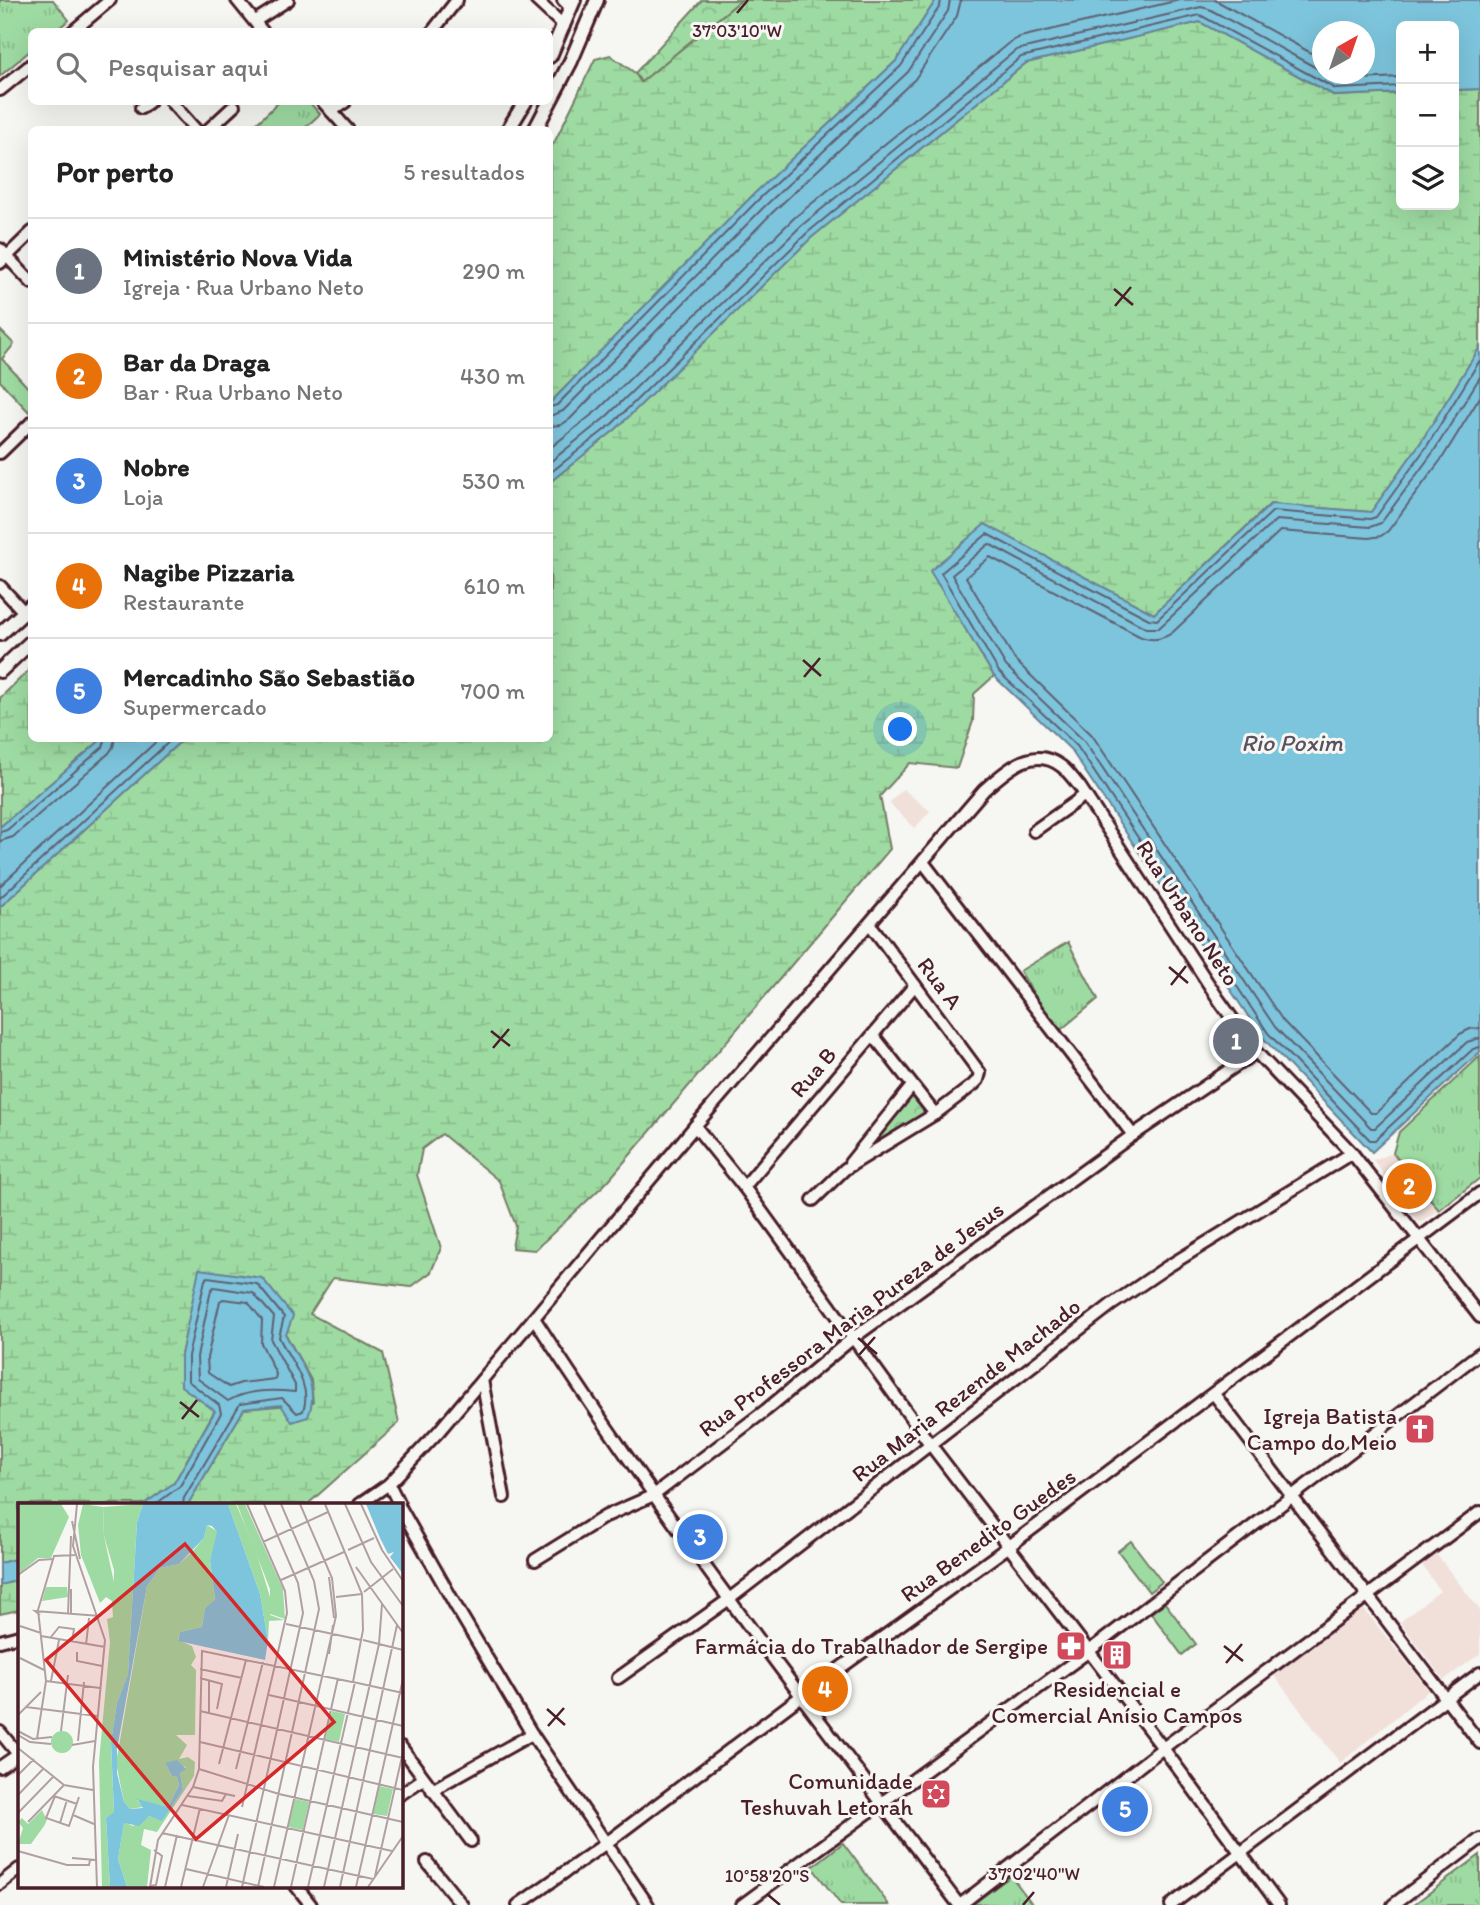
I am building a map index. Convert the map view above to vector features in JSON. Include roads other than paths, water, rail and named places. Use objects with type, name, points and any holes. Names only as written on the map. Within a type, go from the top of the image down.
[{"type":"main road","points":[[553,96],[597,0]]},
{"type":"main road","points":[[553,50],[564,26],[569,3]]},
{"type":"main road","points":[[510,126],[523,105]]},
{"type":"main road","points":[[537,126],[548,105]]},
{"type":"main road","points":[[0,635],[28,608]]},
{"type":"main road","points":[[0,671],[28,644]]},
{"type":"street","points":[[77,28],[110,0]]},
{"type":"street","points":[[237,0],[260,28]]},
{"type":"street","points":[[254,21],[288,0]]},
{"type":"street","points":[[435,28],[457,0]]},
{"type":"street","points":[[536,0],[564,26]]},
{"type":"street","points":[[0,90],[28,67]]},
{"type":"street","points":[[174,105],[192,126]]},
{"type":"street","points":[[326,105],[344,126]]},
{"type":"street","points":[[331,111],[340,105]]},
{"type":"street","points":[[212,126],[234,106]]},
{"type":"street","points":[[28,235],[2,256],[28,279]]},
{"type":"street","points":[[0,453],[28,426]]},
{"type":"street","points":[[0,586],[28,608]]},
{"type":"street","name":"Rua Urbano Neto","points":[[923,862],[984,790],[1007,770],[1028,758],[1048,760],[1061,766],[1085,795],[1256,1052],[1352,1153],[1480,1317]]},
{"type":"street","points":[[1034,831],[1085,795]]},
{"type":"street","points":[[361,1503],[389,1484],[439,1431],[695,1126],[923,862],[1133,1135]]},
{"type":"street","name":"Rua A","points":[[870,924],[980,1073],[978,1080],[935,1114]]},
{"type":"street","name":"Rua B","points":[[744,1187],[915,985]]},
{"type":"street","points":[[845,1169],[935,1114],[873,1035]]},
{"type":"street","name":"Rua Professora Maria Pureza de Jesus","points":[[534,1560],[606,1516],[654,1495],[766,1410],[853,1338],[1133,1135],[1256,1052]]},
{"type":"street","points":[[813,1200],[845,1169],[912,1086]]},
{"type":"street","points":[[695,1126],[744,1187],[930,1444],[1163,1748],[1279,1905]]},
{"type":"street","name":"Rua Maria Rezende Machado","points":[[618,1678],[729,1600],[1111,1305],[1167,1267],[1352,1153]]},
{"type":"street","name":"Rua Benedito Guedes","points":[[518,1905],[1009,1547],[1480,1194]]},
{"type":"street","points":[[534,1318],[729,1600],[959,1905],[1163,1748],[1480,1512]]},
{"type":"street","points":[[742,1905],[1089,1651],[1480,1353]]},
{"type":"street","points":[[482,1380],[504,1497]]},
{"type":"street","points":[[1214,1394],[1480,1742]]},
{"type":"street","points":[[389,1484],[398,1503]]},
{"type":"street","points":[[402,1511],[532,1734],[648,1905]]},
{"type":"street","points":[[0,1641],[18,1636]]},
{"type":"street","points":[[1171,1905],[1480,1672]]},
{"type":"street","points":[[0,1732],[18,1753]]},
{"type":"street","points":[[432,1790],[532,1734]]},
{"type":"street","points":[[402,1748],[471,1841]]},
{"type":"street","points":[[0,1768],[18,1755]]},
{"type":"street","points":[[402,1793],[423,1779]]},
{"type":"street","points":[[1394,1905],[1480,1839]]},
{"type":"street","points":[[427,1862],[463,1905]]},
{"type":"street","points":[[0,1884],[18,1869]]},
{"type":"street","points":[[298,1888],[311,1905]]},
{"type":"water","points":[[936,0],[1480,0],[1480,89],[1459,90],[1459,21],[1396,21],[1396,93],[1335,96],[1313,84],[1375,84],[1375,21],[1312,21],[1312,83],[1200,22],[1026,63],[811,238],[616,429],[553,480],[553,400],[754,194],[896,61]]},
{"type":"water","name":"Rio Poxim","points":[[1480,347],[1480,1052],[1372,1152],[1262,1037],[1071,750],[994,676],[930,571],[985,524],[1154,614],[1271,504],[1371,512],[1421,442]]},
{"type":"water","points":[[99,742],[180,742],[0,907],[0,827]]},
{"type":"water","points":[[199,1269],[262,1278],[293,1316],[286,1335],[307,1374],[312,1394],[311,1405],[308,1417],[292,1422],[281,1405],[244,1409],[189,1503],[145,1503],[174,1483],[215,1411],[181,1386],[181,1355]]},
{"type":"water","points":[[18,1558],[18,1580],[0,1585],[0,1563]]},
{"type":"place","name":"Ministério Nova Vida","points":[[1236,1041]]},
{"type":"place","name":"Bar da Draga","points":[[1409,1186]]},
{"type":"place","name":"Igreja Batista Campo do Meio","points":[[1420,1429]]},
{"type":"place","name":"Nobre","points":[[700,1537]]},
{"type":"place","name":"Farmácia do Trabalhador de Sergipe","points":[[1071,1646]]},
{"type":"place","name":"Residencial e Comercial Anísio Campos","points":[[1117,1655]]},
{"type":"place","name":"Nagibe Pizzaria","points":[[825,1689]]},
{"type":"place","name":"Comunidade Teshuvah Letorah","points":[[936,1794]]},
{"type":"place","name":"Mercadinho São Sebastião","points":[[1125,1809]]}]
